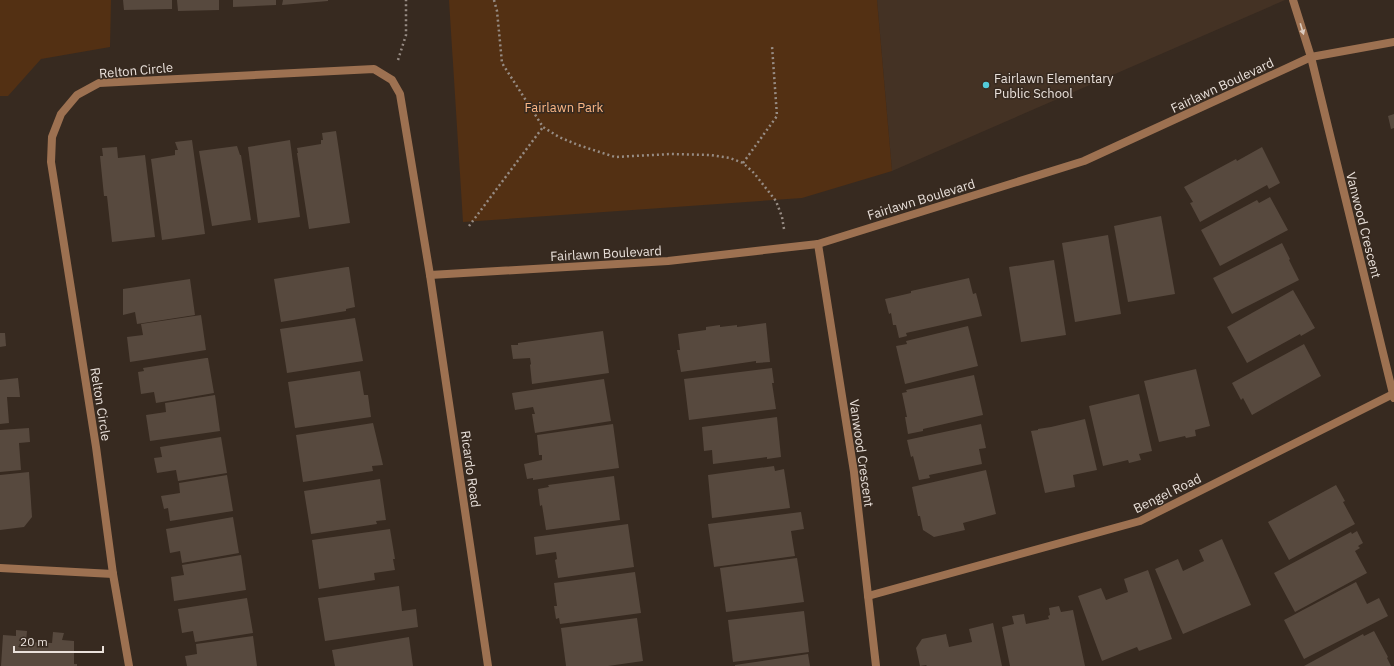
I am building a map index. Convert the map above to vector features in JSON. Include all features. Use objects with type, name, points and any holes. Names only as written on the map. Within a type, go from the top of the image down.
[{"type":"street","name":"Vanwood Crescent","points":[[1293,0],[1311,57],[1394,396]]},
{"type":"street","name":"Fairlawn Boulevard","points":[[430,275],[668,261],[818,244],[1084,161],[1311,57],[1394,42]]},
{"type":"street","name":"Relton Circle","points":[[129,666],[113,574],[96,447],[51,162],[52,137],[61,114],[77,95],[99,83],[374,69],[392,80]]},
{"type":"street","points":[[392,80],[400,94],[430,275]]},
{"type":"street","name":"Vanwood Crescent","points":[[818,244],[854,472],[876,666]]},
{"type":"street","name":"Ricardo Road","points":[[430,275],[488,666]]},
{"type":"street","name":"Bengel Road","points":[[868,596],[1140,521],[1394,396]]},
{"type":"street","points":[[0,568],[113,574]]},
{"type":"path","points":[[392,80],[406,35],[406,0]]},
{"type":"path","points":[[494,0],[497,11],[502,63],[543,127],[565,139],[616,157],[671,154],[710,155],[730,158],[743,163],[754,173],[776,201],[782,217],[786,248]]},
{"type":"path","points":[[743,163],[777,116],[772,46]]},
{"type":"path","points":[[469,226],[543,127]]},
{"type":"shaded area","name":"Fairlawn Elementary Public School","points":[[877,0],[1285,0],[892,171]]},
{"type":"green space","points":[[0,0],[111,0],[110,47],[41,59],[8,96],[0,96]]},
{"type":"green space","name":"Fairlawn Park","points":[[449,0],[877,0],[892,171],[802,198],[463,222]]},
{"type":"building","points":[[123,0],[172,0],[172,9],[124,10]]},
{"type":"building","points":[[177,0],[219,0],[219,10],[178,11]]},
{"type":"building","points":[[233,0],[276,0],[276,5],[233,7]]},
{"type":"building","points":[[283,0],[328,0],[328,1],[282,5]]},
{"type":"building","points":[[1394,114],[1394,128],[1391,129],[1388,116]]},
{"type":"building","points":[[336,131],[350,223],[309,229],[297,148],[321,144],[321,140],[323,140],[322,133]]},
{"type":"building","points":[[192,140],[205,234],[162,240],[151,159],[175,155],[175,150],[178,150],[175,142]]},
{"type":"building","points":[[290,140],[300,217],[258,223],[248,147]]},
{"type":"building","points":[[237,146],[241,155],[251,220],[212,226],[199,151]]},
{"type":"building","points":[[117,147],[118,158],[145,155],[155,237],[112,242],[107,196],[104,196],[100,156],[103,156],[102,148]]},
{"type":"building","points":[[1262,147],[1280,183],[1269,189],[1267,185],[1200,222],[1190,203],[1193,202],[1184,187]]},
{"type":"building","points":[[1270,197],[1288,230],[1220,266],[1201,230],[1257,200],[1259,203]]},
{"type":"building","points":[[1161,216],[1175,294],[1128,302],[1114,226]]},
{"type":"building","points":[[1108,235],[1121,314],[1075,322],[1062,243]]},
{"type":"building","points":[[1282,243],[1299,280],[1232,314],[1213,278]]},
{"type":"building","points":[[1054,260],[1066,335],[1021,342],[1009,267]]},
{"type":"building","points":[[349,267],[355,307],[346,309],[346,311],[281,322],[274,279]]},
{"type":"building","points":[[969,278],[973,294],[976,293],[982,316],[906,333],[907,336],[899,338],[896,325],[893,325],[891,313],[889,314],[885,299],[911,293],[911,291]]},
{"type":"building","points":[[190,279],[195,315],[137,324],[135,312],[123,315],[123,289]]},
{"type":"building","points":[[1293,290],[1315,328],[1301,336],[1300,334],[1247,363],[1227,327]]},
{"type":"building","points":[[201,315],[206,350],[130,362],[127,337],[143,335],[141,324]]},
{"type":"building","points":[[355,318],[363,361],[287,373],[280,329]]},
{"type":"building","points":[[766,323],[770,362],[756,363],[756,361],[681,372],[677,350],[680,350],[678,334],[706,330],[706,327],[720,325],[720,327],[737,325],[737,327]]},
{"type":"building","points":[[968,326],[978,366],[905,384],[896,346],[907,344],[906,341]]},
{"type":"building","points":[[603,331],[609,373],[532,384],[530,358],[513,359],[511,345]]},
{"type":"building","points":[[0,333],[5,333],[6,346],[0,347]]},
{"type":"building","points":[[1304,344],[1321,376],[1252,415],[1243,398],[1241,400],[1232,383]]},
{"type":"building","points":[[208,358],[214,393],[156,403],[154,392],[141,394],[138,372],[144,371],[143,368]]},
{"type":"building","points":[[772,368],[774,383],[772,383],[776,409],[689,420],[684,379]]},
{"type":"building","points":[[1196,369],[1210,426],[1195,430],[1196,436],[1186,438],[1185,436],[1159,442],[1144,381]]},
{"type":"building","points":[[360,371],[364,395],[368,395],[371,417],[295,428],[288,382]]},
{"type":"building","points":[[974,375],[983,415],[908,434],[905,417],[907,417],[902,393],[907,392],[906,390]]},
{"type":"building","points":[[18,378],[20,397],[7,397],[9,423],[0,424],[0,380]]},
{"type":"building","points":[[604,379],[611,421],[535,433],[532,414],[535,414],[533,407],[515,410],[512,393]]},
{"type":"building","points":[[1139,394],[1152,451],[1139,454],[1141,460],[1129,463],[1128,460],[1103,466],[1089,406]]},
{"type":"building","points":[[215,395],[220,431],[150,441],[146,415],[166,412],[165,403]]},
{"type":"building","points":[[777,417],[781,457],[767,459],[767,457],[713,464],[712,450],[704,451],[702,427]]},
{"type":"building","points":[[1085,419],[1097,470],[1073,475],[1075,487],[1045,493],[1031,431]]},
{"type":"building","points":[[373,423],[383,465],[372,466],[373,471],[303,482],[296,435]]},
{"type":"building","points":[[613,424],[619,468],[533,480],[533,478],[527,479],[524,464],[542,460],[542,455],[539,455],[537,435]]},
{"type":"building","points":[[981,424],[986,448],[979,449],[982,464],[929,475],[930,478],[919,480],[907,440]]},
{"type":"building","points":[[29,428],[30,442],[19,443],[21,470],[0,472],[0,430]]},
{"type":"building","points":[[221,437],[227,473],[178,481],[176,470],[157,473],[154,458],[162,457],[160,447]]},
{"type":"building","points":[[774,466],[775,471],[784,469],[790,508],[712,518],[708,475]]},
{"type":"building","points":[[986,470],[996,514],[963,523],[965,530],[934,537],[923,530],[920,516],[918,516],[912,487]]},
{"type":"building","points":[[29,472],[32,517],[24,527],[0,530],[0,475]]},
{"type":"building","points":[[227,475],[233,511],[170,521],[168,508],[164,509],[161,496],[180,493],[179,483]]},
{"type":"building","points":[[614,476],[620,520],[546,530],[542,505],[540,506],[538,489],[549,487],[548,485]]},
{"type":"building","points":[[380,479],[386,520],[376,521],[377,524],[311,534],[304,491]]},
{"type":"building","points":[[1336,485],[1355,524],[1289,560],[1268,522]]},
{"type":"building","points":[[801,512],[804,529],[791,531],[795,556],[714,567],[708,524]]},
{"type":"building","points":[[233,517],[239,553],[182,563],[180,551],[170,553],[166,529]]},
{"type":"building","points":[[628,524],[634,567],[558,578],[555,560],[557,559],[556,552],[536,555],[534,537]]},
{"type":"building","points":[[390,529],[395,559],[393,559],[395,570],[374,573],[375,580],[319,589],[312,540]]},
{"type":"building","points":[[1357,531],[1363,543],[1358,546],[1360,548],[1355,551],[1367,573],[1295,612],[1274,573],[1351,532],[1352,534]]},
{"type":"building","points":[[1222,539],[1251,605],[1183,634],[1155,569],[1178,559],[1183,571],[1204,561],[1199,550]]},
{"type":"building","points":[[241,555],[246,590],[174,601],[171,577],[184,575],[182,565]]},
{"type":"building","points":[[797,558],[804,602],[726,612],[720,568]]},
{"type":"building","points":[[1148,570],[1172,639],[1139,651],[1137,647],[1102,661],[1078,596],[1101,588],[1106,600],[1128,592],[1124,579]]},
{"type":"building","points":[[635,572],[641,613],[560,624],[559,618],[556,619],[554,606],[557,606],[554,583]]},
{"type":"building","points":[[1356,582],[1367,604],[1379,598],[1388,616],[1304,659],[1284,620]]},
{"type":"building","points":[[399,586],[402,611],[416,609],[418,627],[325,641],[318,598]]},
{"type":"building","points":[[247,598],[253,633],[195,642],[193,631],[182,633],[178,609]]},
{"type":"building","points":[[1059,606],[1061,612],[1073,610],[1085,666],[1010,666],[1002,627],[1014,624],[1012,616],[1024,614],[1026,624],[1049,619],[1049,608]]},
{"type":"building","points":[[804,611],[809,652],[733,662],[728,620]]},
{"type":"building","points":[[637,618],[643,661],[608,666],[566,666],[561,628]]},
{"type":"building","points":[[993,623],[1002,666],[920,666],[916,648],[922,639],[946,634],[949,647],[972,642],[969,629]]},
{"type":"building","points":[[16,630],[27,631],[26,642],[52,643],[53,632],[64,633],[62,640],[74,641],[74,664],[77,664],[77,666],[1,666],[3,635],[16,636]]},
{"type":"building","points":[[1374,631],[1388,657],[1387,658],[1391,666],[1304,666],[1363,634],[1364,636]]},
{"type":"building","points":[[253,636],[257,666],[187,666],[185,656],[197,654],[196,644]]},
{"type":"building","points":[[409,637],[413,666],[335,666],[332,650]]},
{"type":"building","points":[[808,654],[810,666],[735,666],[735,665]]},
{"type":"place","name":"Fairlawn Elementary Public School","points":[[986,85]]}]
